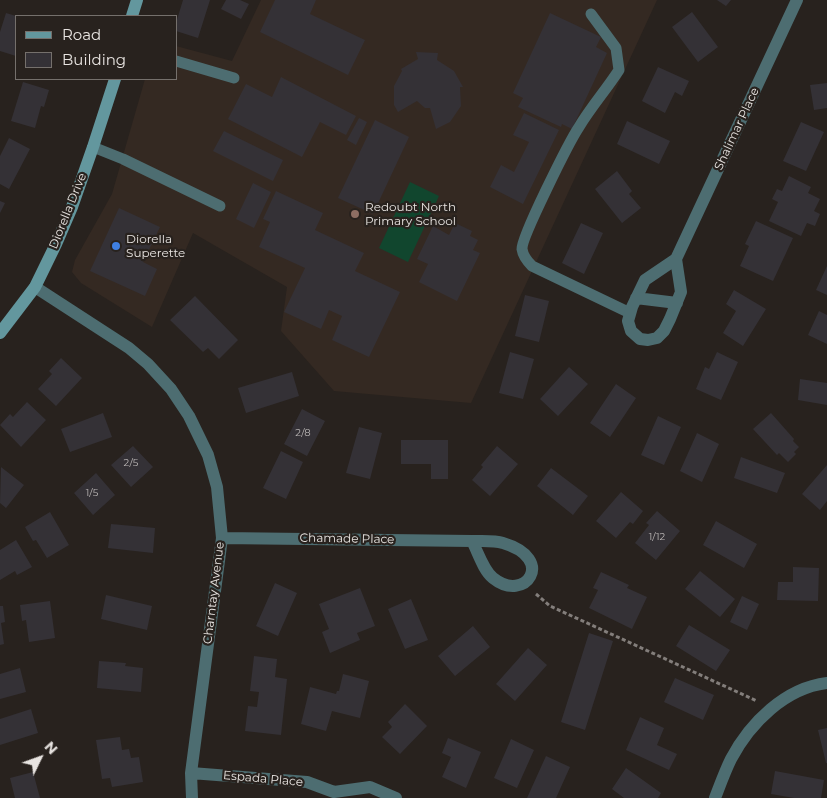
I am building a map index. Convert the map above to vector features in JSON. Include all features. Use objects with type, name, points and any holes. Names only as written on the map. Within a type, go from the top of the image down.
[{"type":"street","points":[[132,15],[137,0]]},
{"type":"street","name":"Shalimar Place","points":[[676,259],[797,0]]},
{"type":"street","name":"Diorella Drive","points":[[0,333],[35,287],[72,207],[115,80]]},
{"type":"street","points":[[676,259],[681,292],[677,303],[664,331],[657,338],[640,339],[631,331],[628,321],[636,298],[645,280],[676,259]]},
{"type":"street","name":"Charntay Avenue","points":[[35,287],[129,348],[148,364],[171,389],[189,416],[208,455],[216,487],[222,538],[191,773],[192,798]]},
{"type":"street","points":[[636,298],[677,303]]},
{"type":"street","name":"Chamade Place","points":[[222,538],[501,542],[513,547],[529,558],[533,570],[524,583]]},
{"type":"street","points":[[472,541],[492,577],[503,584],[515,587],[524,583]]},
{"type":"street","points":[[715,798],[732,758],[754,726],[793,693],[827,683]]},
{"type":"street","name":"Espada Place","points":[[191,773],[307,782],[336,795],[370,787],[390,797]]},
{"type":"lane","points":[[591,14],[616,48],[619,70],[578,127],[538,207],[523,242],[522,249],[526,260],[532,266],[630,313]]},
{"type":"lane","points":[[178,62],[234,78]]},
{"type":"lane","points":[[93,147],[123,159],[220,206]]},
{"type":"path","points":[[524,583],[550,606],[773,708]]},
{"type":"shaded area","name":"Redoubt North Primary School","points":[[261,0],[657,0],[471,403],[334,391],[281,331],[287,287],[193,233],[152,327],[81,283],[72,272],[75,260],[112,194],[145,80],[178,80],[178,47],[232,61]]},
{"type":"green space","points":[[410,182],[439,196],[408,262],[379,248]]},
{"type":"building","points":[[183,0],[210,0],[198,38],[178,32],[178,16]]},
{"type":"building","points":[[226,0],[240,0],[249,4],[241,19],[221,9]]},
{"type":"building","points":[[275,0],[316,0],[310,14],[365,40],[348,75],[260,32]]},
{"type":"building","points":[[717,0],[731,0],[726,6]]},
{"type":"building","points":[[692,12],[718,47],[698,62],[672,27]]},
{"type":"building","points":[[6,13],[15,16],[15,56],[0,51],[0,32]]},
{"type":"building","points":[[550,13],[601,37],[596,47],[607,53],[572,129],[562,124],[561,127],[518,107],[523,98],[513,93]]},
{"type":"building","points":[[416,52],[438,53],[437,60],[454,71],[463,87],[460,87],[461,106],[450,122],[436,129],[430,108],[425,108],[417,101],[398,112],[394,105],[394,86],[402,71],[401,69],[418,59]]},
{"type":"building","points":[[658,67],[689,81],[682,96],[675,92],[665,113],[642,101]]},
{"type":"building","points":[[281,77],[356,116],[346,135],[320,122],[302,157],[228,119],[246,84],[272,97]]},
{"type":"building","points":[[23,82],[49,90],[44,107],[41,106],[35,128],[11,121]]},
{"type":"building","points":[[827,83],[827,108],[814,110],[810,85]]},
{"type":"building","points":[[524,113],[559,130],[523,204],[490,187],[501,165],[514,172],[529,142],[513,135]]},
{"type":"building","points":[[359,118],[367,122],[356,145],[347,140]]},
{"type":"building","points":[[375,120],[409,137],[373,214],[338,198]]},
{"type":"building","points":[[627,121],[670,141],[659,164],[617,144]]},
{"type":"building","points":[[801,122],[824,132],[806,171],[783,161]]},
{"type":"building","points":[[224,131],[283,160],[273,181],[213,151]]},
{"type":"building","points":[[9,138],[30,149],[9,189],[0,184],[0,156]]},
{"type":"building","points":[[617,171],[632,191],[629,194],[641,208],[622,223],[595,189]]},
{"type":"building","points":[[789,176],[811,187],[808,193],[820,199],[814,211],[820,214],[815,226],[807,223],[801,236],[769,221],[778,202],[772,199],[777,189],[782,191]]},
{"type":"building","points":[[253,183],[271,192],[254,228],[236,219]]},
{"type":"building","points":[[276,191],[323,213],[315,230],[364,253],[355,271],[400,292],[369,357],[332,340],[342,316],[329,310],[321,329],[284,312],[305,268],[259,247],[270,222],[263,219]]},
{"type":"building","points":[[0,201],[5,203],[0,213]]},
{"type":"building","points":[[119,208],[160,227],[143,262],[157,269],[145,296],[90,271]]},
{"type":"building","points":[[756,221],[793,238],[773,281],[740,266],[749,246],[745,244]]},
{"type":"building","points":[[455,223],[472,231],[470,236],[478,240],[473,250],[480,253],[457,301],[419,282],[428,264],[417,259],[433,226],[449,235]]},
{"type":"building","points":[[581,223],[603,233],[584,274],[562,263]]},
{"type":"building","points":[[827,266],[827,295],[816,290]]},
{"type":"building","points":[[734,290],[766,309],[743,346],[723,333],[736,311],[726,304]]},
{"type":"building","points":[[525,295],[549,301],[539,342],[515,336]]},
{"type":"building","points":[[195,296],[238,340],[219,359],[208,348],[203,352],[170,320]]},
{"type":"building","points":[[819,311],[827,315],[827,344],[808,335]]},
{"type":"building","points":[[510,352],[534,359],[523,399],[499,393]]},
{"type":"building","points":[[717,352],[738,362],[721,400],[696,389],[705,367],[709,369]]},
{"type":"building","points":[[61,358],[82,378],[56,406],[38,389],[52,374],[49,371]]},
{"type":"building","points":[[569,367],[588,384],[558,416],[540,399]]},
{"type":"building","points":[[292,372],[299,396],[246,413],[238,388]]},
{"type":"building","points":[[800,379],[827,383],[827,405],[798,400]]},
{"type":"building","points":[[616,384],[636,398],[610,437],[590,423]]},
{"type":"building","points":[[27,402],[46,420],[21,447],[0,425],[10,414],[13,417]]},
{"type":"building","points":[[302,409],[325,421],[307,456],[284,444]]},
{"type":"building","points":[[103,413],[112,437],[70,452],[61,429]]},
{"type":"building","points":[[771,413],[799,447],[794,452],[796,454],[788,462],[779,453],[777,455],[753,429]]},
{"type":"building","points":[[658,416],[681,427],[664,465],[641,455]]},
{"type":"building","points":[[359,427],[382,433],[370,479],[346,473]]},
{"type":"building","points":[[697,433],[719,444],[702,482],[680,471]]},
{"type":"building","points":[[401,440],[448,440],[448,479],[431,479],[431,464],[401,464]]},
{"type":"building","points":[[133,446],[153,467],[131,487],[111,465]]},
{"type":"building","points":[[497,446],[518,464],[490,496],[472,480],[483,467],[481,465]]},
{"type":"building","points":[[281,451],[303,462],[286,499],[263,488]]},
{"type":"building","points":[[741,457],[785,473],[777,493],[734,478]]},
{"type":"building","points":[[827,465],[827,501],[820,510],[802,494]]},
{"type":"building","points":[[1,467],[24,485],[6,508],[0,503]]},
{"type":"building","points":[[551,468],[588,496],[573,515],[537,486]]},
{"type":"building","points":[[96,473],[115,495],[93,515],[74,493]]},
{"type":"building","points":[[621,492],[643,511],[633,524],[630,522],[616,538],[596,521]]},
{"type":"building","points":[[657,511],[680,531],[656,560],[635,543],[649,525],[646,523]]},
{"type":"building","points":[[50,512],[69,545],[47,558],[36,540],[33,541],[25,527]]},
{"type":"building","points":[[716,521],[757,544],[744,568],[703,545]]},
{"type":"building","points":[[111,524],[155,528],[153,553],[108,548]]},
{"type":"building","points":[[16,540],[32,567],[17,575],[15,571],[0,580],[0,550]]},
{"type":"building","points":[[793,567],[819,568],[818,601],[777,600],[778,582],[793,582]]},
{"type":"building","points":[[700,571],[735,599],[720,617],[685,589]]},
{"type":"building","points":[[601,572],[629,585],[627,588],[647,597],[632,629],[589,608],[598,590],[593,588]]},
{"type":"building","points":[[275,583],[297,593],[278,636],[256,626]]},
{"type":"building","points":[[360,588],[375,626],[357,633],[360,640],[330,653],[322,632],[329,629],[319,604]]},
{"type":"building","points":[[106,595],[152,606],[147,630],[101,619]]},
{"type":"building","points":[[742,596],[759,604],[747,630],[730,622]]},
{"type":"building","points":[[411,599],[428,640],[405,649],[388,609]]},
{"type":"building","points":[[50,601],[55,638],[29,642],[26,620],[22,621],[20,605]]},
{"type":"building","points":[[0,606],[3,606],[5,622],[1,623],[4,644],[0,645]]},
{"type":"building","points":[[689,625],[730,650],[716,671],[676,646]]},
{"type":"building","points":[[473,626],[490,647],[455,676],[438,656]]},
{"type":"building","points":[[589,633],[613,641],[585,730],[561,722]]},
{"type":"building","points":[[528,648],[547,665],[515,701],[496,684]]},
{"type":"building","points":[[254,656],[277,659],[275,677],[287,679],[281,735],[245,731],[248,706],[257,707],[259,692],[250,691]]},
{"type":"building","points":[[99,661],[126,663],[125,666],[143,668],[141,692],[97,688]]},
{"type":"building","points":[[20,668],[26,692],[0,699],[0,674]]},
{"type":"building","points":[[343,674],[369,681],[360,718],[332,711],[326,731],[301,724],[310,687],[336,694],[339,691]]},
{"type":"building","points":[[675,678],[714,695],[703,720],[664,702]]},
{"type":"building","points":[[405,704],[427,726],[400,754],[382,737],[392,727],[388,722]]},
{"type":"building","points":[[31,709],[38,733],[0,745],[0,719]]},
{"type":"building","points":[[640,717],[664,728],[657,745],[677,754],[669,770],[626,750]]},
{"type":"building","points":[[827,728],[827,763],[826,763],[818,730]]},
{"type":"building","points":[[120,737],[122,750],[129,749],[131,758],[139,757],[143,782],[112,787],[110,778],[102,779],[96,740]]},
{"type":"building","points":[[448,738],[481,752],[466,788],[442,777],[451,757],[442,753]]},
{"type":"building","points":[[511,739],[534,750],[517,788],[494,778]]},
{"type":"building","points":[[546,756],[570,767],[556,798],[527,798]]},
{"type":"building","points":[[626,768],[661,793],[658,798],[624,798],[612,789]]},
{"type":"building","points":[[775,771],[824,780],[821,798],[794,798],[771,794]]},
{"type":"building","points":[[33,772],[40,798],[15,798],[10,778]]},
{"type":"place","name":"Redoubt North Primary School","points":[[355,214]]},
{"type":"place","name":"Diorella Superette","points":[[116,246]]}]
